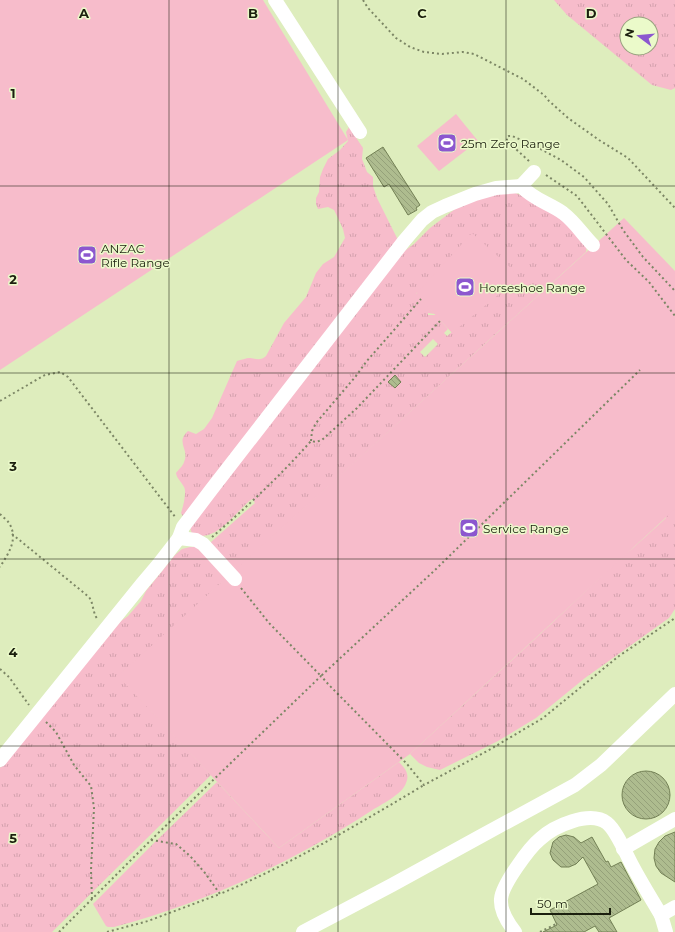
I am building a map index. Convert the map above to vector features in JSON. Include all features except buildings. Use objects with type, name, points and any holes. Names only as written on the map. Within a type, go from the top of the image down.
[{"type":"lane","points":[[275,0],[360,132]]},
{"type":"lane","points":[[0,760],[158,565],[211,490],[419,224],[432,212],[475,194],[496,188],[521,186],[534,172]]},
{"type":"lane","points":[[521,186],[528,194],[562,212],[592,245]]},
{"type":"lane","points":[[181,533],[203,544],[235,579]]},
{"type":"lane","points":[[303,932],[575,785],[601,765],[675,694]]},
{"type":"lane","points":[[515,932],[504,915],[501,897],[505,886],[530,849],[544,836],[566,824],[582,819],[593,818],[603,821],[609,826],[661,915],[666,932]]},
{"type":"lane","points":[[623,849],[675,819]]},
{"type":"lane","points":[[661,915],[675,907]]},
{"type":"path","points":[[363,0],[368,8],[396,38],[410,47],[424,52],[442,54],[463,52],[474,54],[523,79],[544,95],[568,118],[628,158],[675,208]]},
{"type":"path","points":[[675,291],[643,257],[623,230],[608,204],[584,177],[573,168],[543,150],[522,140],[509,136],[507,137],[507,141],[529,161],[534,172],[547,175],[577,196],[626,260],[649,282],[675,316]]},
{"type":"path","points":[[203,544],[249,506],[311,441],[312,431],[316,423],[366,362],[421,299]]},
{"type":"path","points":[[311,441],[316,442],[322,440],[356,408],[440,320]]},
{"type":"path","points":[[59,932],[151,840],[321,676],[435,570],[640,370]]},
{"type":"path","points":[[0,402],[45,374],[60,372],[68,377],[181,533]]},
{"type":"path","points":[[0,514],[9,523],[12,534],[12,548],[0,568]]},
{"type":"path","points":[[12,534],[89,596],[92,600],[94,614],[100,623],[107,627]]},
{"type":"path","points":[[235,579],[269,623],[328,685],[408,764],[424,785]]},
{"type":"path","points":[[108,932],[148,921],[220,894],[290,861],[377,813],[543,718],[619,656],[675,618]]},
{"type":"path","points":[[0,669],[9,677],[31,709],[56,732],[74,765],[91,786],[94,808],[91,870],[92,900]]},
{"type":"path","points":[[151,840],[176,844],[190,856],[205,873],[220,894]]},
{"type":"path","points":[[540,932],[556,924]]},
{"type":"green space","name":"ANZAC Rifle Range","points":[[0,0],[263,0],[348,140],[0,370]]},
{"type":"green space","points":[[554,0],[675,0],[675,88],[671,90],[652,85],[567,15]]},
{"type":"green space","name":"25m Zero Range","points":[[456,114],[478,141],[439,171],[417,146]]},
{"type":"green space","points":[[349,127],[363,148],[362,159],[367,172],[373,177],[373,186],[377,198],[398,240],[184,518],[181,513],[185,489],[176,473],[183,465],[185,457],[183,443],[184,435],[188,431],[196,434],[204,429],[212,418],[237,361],[248,358],[260,359],[266,356],[284,323],[306,297],[316,273],[323,264],[334,257],[345,238],[343,229],[334,210],[328,207],[318,209],[316,198],[319,192],[320,177],[323,169],[328,159],[340,150],[348,141],[346,132]]},
{"type":"green space","points":[[513,192],[564,217],[587,245],[586,252],[234,572],[211,544],[211,542],[255,503],[252,499],[225,525],[209,535],[201,536],[192,534],[190,527],[399,255],[414,244],[430,228],[459,206],[481,196]],"holes":[[[516,280],[447,336],[444,333],[448,329],[436,315],[428,315],[428,313],[435,314],[416,293]],[[433,339],[438,344],[425,357],[420,352]]]},
{"type":"green space","name":"Service Range","points":[[624,218],[675,271],[675,509],[410,754],[279,848],[118,676]]},
{"type":"green space","name":"Horseshoe Range","points":[[472,233],[513,270],[516,280],[452,333],[416,294]]},
{"type":"green space","points":[[675,505],[675,609],[669,618],[585,678],[536,718],[498,741],[440,770],[427,767],[419,763],[410,754],[623,556],[666,518],[666,515]]},
{"type":"green space","points":[[196,547],[228,577],[119,676],[211,775],[52,932],[0,932],[0,768],[121,621],[128,616],[141,601],[146,591],[175,555],[182,549]]},
{"type":"green space","points":[[399,762],[405,769],[407,780],[404,787],[396,795],[341,830],[279,864],[247,879],[181,906],[114,927],[106,926],[93,904],[217,782],[279,848]]},
{"type":"place","name":"25m Zero Range","points":[[447,143]]},
{"type":"place","name":"ANZAC Rifle Range","points":[[87,255]]},
{"type":"place","name":"Horseshoe Range","points":[[465,287]]},
{"type":"place","name":"Service Range","points":[[469,528]]}]
